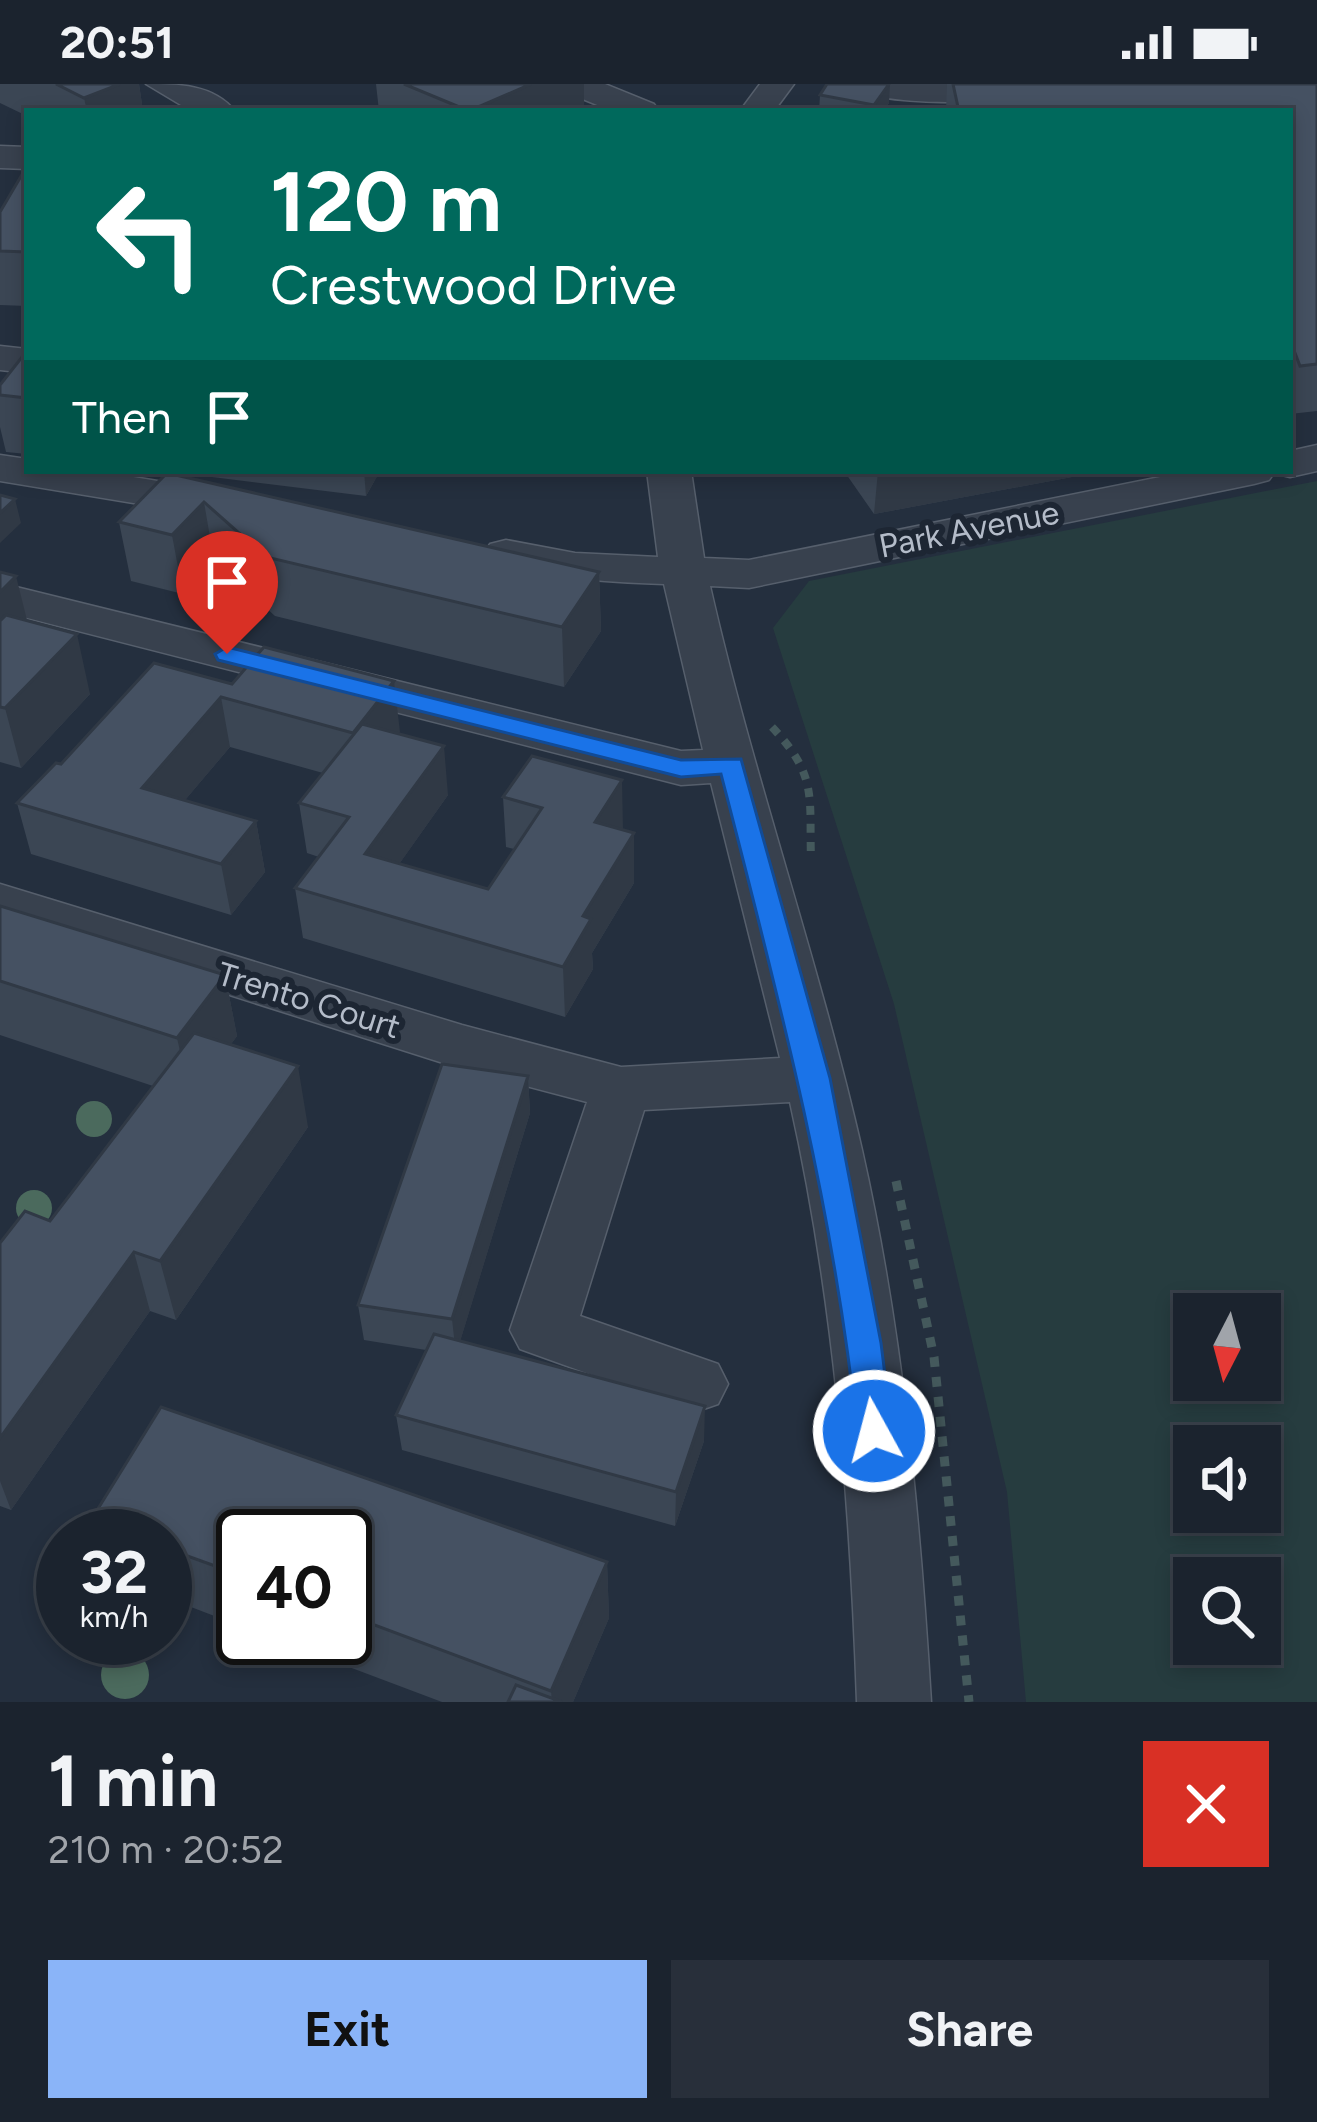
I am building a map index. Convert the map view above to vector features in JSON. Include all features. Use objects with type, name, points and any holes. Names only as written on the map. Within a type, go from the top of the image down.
[{"type":"street","points":[[164,84],[212,108]]},
{"type":"street","points":[[575,84],[635,108]]},
{"type":"street","points":[[863,84],[974,94],[1002,91],[1003,84]]},
{"type":"street","points":[[36,474],[252,510]]},
{"type":"street","points":[[669,474],[683,571],[815,1078],[865,1343],[894,1702]]},
{"type":"street","name":"Park Avenue","points":[[459,546],[575,567],[749,574],[1239,474]]},
{"type":"street","points":[[0,597],[681,768],[732,765]]},
{"type":"street","name":"Trento Court","points":[[0,903],[461,1047],[621,1089],[815,1078]]},
{"type":"street","points":[[621,1089],[543,1330],[695,1384]]},
{"type":"green space","points":[[1317,481],[1317,1702],[1026,1702],[1007,1492],[894,1004],[773,628],[809,581]]},
{"type":"building","points":[[56,84],[120,84],[84,98]]},
{"type":"building","points":[[404,84],[531,84],[476,108],[462,108]]},
{"type":"building","points":[[827,84],[889,84],[874,105],[820,95]]},
{"type":"building","points":[[953,84],[1317,84],[1317,364],[1300,366],[1293,348],[1293,108],[958,107]]},
{"type":"building","points":[[24,171],[24,252],[0,251],[0,212]]},
{"type":"building","points":[[24,355],[24,398],[0,395],[0,385]]},
{"type":"building","points":[[166,474],[171,474],[599,572],[562,627],[266,557],[204,502],[172,535],[119,522]]},
{"type":"building","points":[[0,495],[15,499],[0,513]]},
{"type":"building","points":[[0,572],[16,576],[0,592]]},
{"type":"building","points":[[6,615],[77,634],[5,708],[0,707],[0,621]]},
{"type":"building","points":[[264,647],[394,681],[353,733],[221,697],[142,788],[256,821],[221,864],[17,803],[56,763],[61,764],[154,663],[232,684]]},
{"type":"building","points":[[362,724],[444,746],[365,854],[488,889],[542,808],[503,797],[532,756],[622,780],[595,822],[634,833],[583,916],[591,919],[563,967],[295,888],[349,817],[299,803]]},
{"type":"building","points":[[0,906],[225,975],[177,1038],[0,981]]},
{"type":"building","points":[[194,1033],[298,1066],[160,1261],[134,1252],[0,1438],[0,1243],[25,1211],[50,1221]]},
{"type":"building","points":[[442,1064],[528,1076],[452,1319],[358,1305]]},
{"type":"building","points":[[434,1334],[705,1406],[676,1492],[396,1415]]},
{"type":"building","points":[[161,1407],[607,1562],[551,1691],[372,1624],[372,1509],[216,1509],[216,1566],[192,1558],[192,1509],[98,1509]]},
{"type":"building","points":[[516,1685],[562,1702],[508,1702]]},
{"type":"route","points":[[227,654],[681,768],[732,765],[815,1078],[865,1343],[874,1431]]}]
